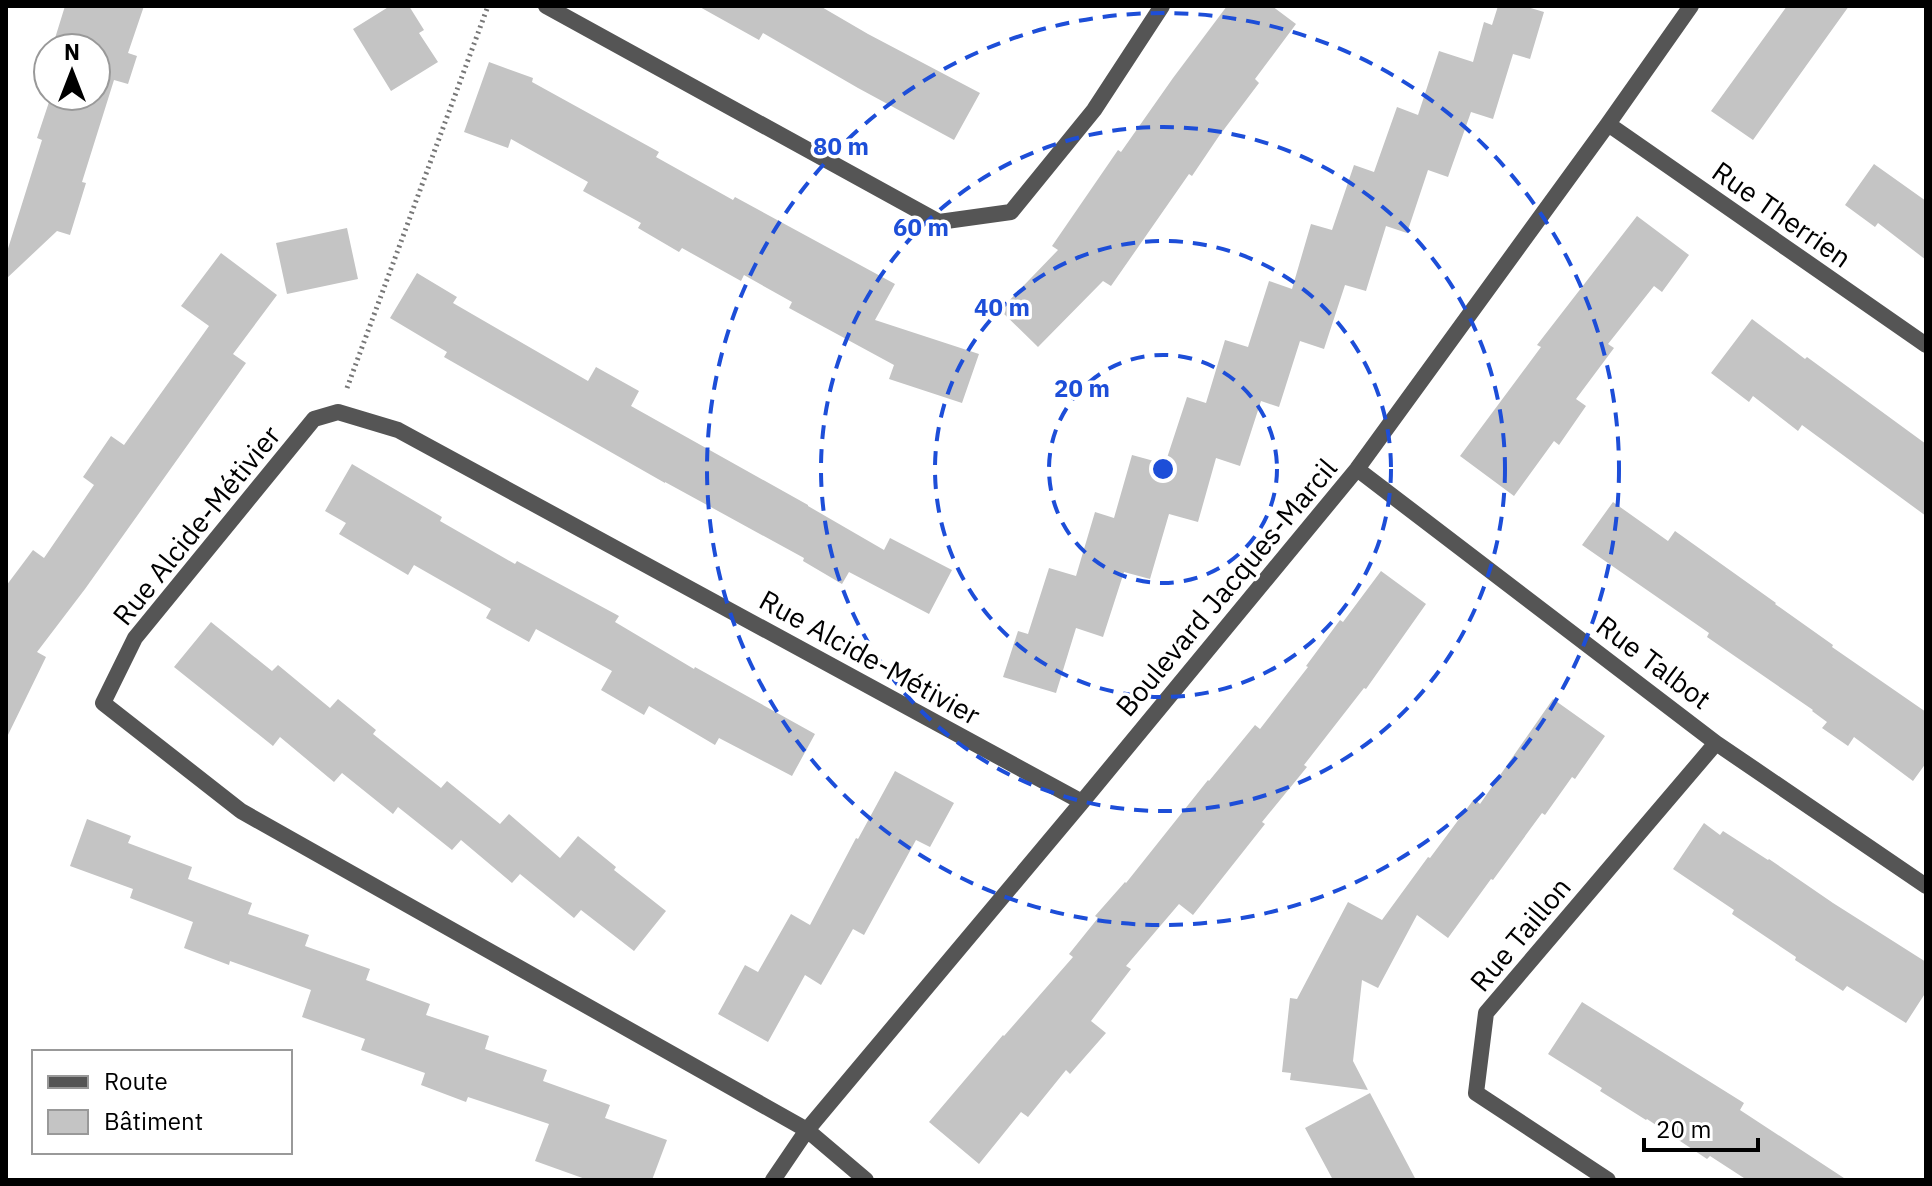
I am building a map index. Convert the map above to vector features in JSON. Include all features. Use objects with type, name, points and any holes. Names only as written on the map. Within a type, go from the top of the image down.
[{"type":"street","points":[[546,6],[939,222],[1011,212],[1094,110],[1162,6]]},
{"type":"street","name":"Boulevard Jacques-Marcil","points":[[773,1180],[807,1130],[1357,469],[1691,6]]},
{"type":"street","name":"Rue Therrien","points":[[1608,124],[1926,345]]},
{"type":"street","name":"Rue Alcide-Métivier","points":[[807,1130],[241,811],[103,703],[135,638],[314,419],[338,412],[398,430],[1082,802]]},
{"type":"street","name":"Rue Talbot","points":[[1357,469],[1716,743],[1926,886]]},
{"type":"street","name":"Rue Taillon","points":[[1608,1180],[1476,1093],[1486,1013],[1716,743]]},
{"type":"street","points":[[807,1130],[866,1180]]},
{"type":"path","points":[[338,412],[488,6]]},
{"type":"building","points":[[65,6],[144,6],[128,53],[137,56],[128,84],[114,80],[112,86],[112,32],[57,32]]},
{"type":"building","points":[[390,6],[409,6],[424,30],[419,33],[438,62],[391,91],[353,29]]},
{"type":"building","points":[[698,6],[820,6],[980,93],[954,140],[763,33],[759,40]]},
{"type":"building","points":[[1227,6],[1272,6],[1296,24],[1255,79],[1259,83],[1192,176],[1189,174],[1111,286],[1103,281],[1038,347],[1000,310],[1058,250],[1052,246],[1118,150],[1121,152]]},
{"type":"building","points":[[1498,6],[1524,6],[1544,12],[1530,59],[1513,54],[1493,119],[1471,112],[1448,177],[1428,170],[1407,233],[1386,226],[1366,291],[1345,285],[1324,349],[1300,341],[1279,407],[1261,401],[1240,466],[1216,458],[1198,522],[1169,514],[1150,579],[1124,572],[1103,637],[1076,628],[1056,693],[1003,677],[1018,631],[1028,634],[1049,568],[1076,576],[1095,512],[1114,518],[1132,455],[1165,464],[1187,397],[1206,403],[1225,340],[1248,347],[1269,281],[1292,289],[1311,224],[1332,230],[1354,165],[1374,172],[1397,107],[1418,115],[1439,51],[1473,62],[1484,22],[1492,25]]},
{"type":"building","points":[[1787,6],[1849,6],[1753,140],[1711,111]]},
{"type":"building","points":[[489,62],[533,78],[532,82],[659,152],[656,157],[895,284],[875,320],[979,354],[962,403],[889,379],[894,365],[789,308],[792,302],[744,275],[741,281],[682,248],[679,252],[638,228],[641,223],[583,191],[588,182],[511,139],[508,148],[464,132]]},
{"type":"building","points":[[46,112],[104,112],[82,182],[86,183],[70,235],[57,231],[6,279],[6,255],[42,140],[37,138]]},
{"type":"building","points":[[1874,164],[1926,201],[1926,260],[1878,223],[1875,227],[1845,205]]},
{"type":"building","points":[[1637,216],[1689,255],[1662,292],[1654,286],[1608,344],[1614,348],[1576,399],[1586,406],[1559,445],[1554,441],[1514,496],[1460,456],[1541,347],[1537,345]]},
{"type":"building","points":[[347,228],[358,279],[287,294],[276,243]]},
{"type":"building","points":[[221,253],[277,295],[233,354],[246,363],[37,652],[46,657],[6,739],[6,586],[33,550],[44,558],[94,485],[83,477],[111,436],[124,445],[209,326],[181,306]]},
{"type":"building","points":[[417,273],[457,297],[453,303],[588,381],[596,367],[639,391],[631,406],[884,550],[890,538],[952,570],[929,614],[849,572],[842,584],[803,561],[804,558],[444,357],[447,352],[390,318]]},
{"type":"building","points":[[1752,319],[1926,444],[1926,516],[1802,425],[1798,431],[1753,396],[1749,402],[1711,373]]},
{"type":"building","points":[[352,464],[442,517],[440,521],[515,564],[517,561],[619,616],[615,622],[694,669],[815,734],[792,776],[719,738],[715,745],[649,706],[644,715],[601,690],[612,671],[536,629],[529,642],[486,618],[491,609],[414,565],[408,575],[339,534],[346,523],[325,511]]},
{"type":"building","points":[[1613,502],[1668,541],[1675,531],[1926,712],[1926,763],[1913,781],[1854,737],[1848,746],[1822,728],[1827,722],[1813,710],[1582,545]]},
{"type":"building","points":[[1381,571],[1426,604],[1366,689],[1262,822],[1265,824],[1193,915],[1179,904],[1126,966],[1131,969],[1091,1021],[1106,1033],[1070,1074],[1066,1070],[1028,1117],[1021,1112],[979,1164],[929,1122],[1073,957],[1069,954],[1098,918],[1095,916],[1126,883],[1255,725],[1260,729],[1340,620],[1343,622]]},
{"type":"building","points":[[211,622],[272,671],[278,665],[330,708],[338,699],[376,730],[373,734],[441,788],[447,781],[500,824],[509,814],[560,858],[578,836],[616,867],[614,870],[666,911],[634,951],[581,910],[574,918],[520,874],[512,883],[461,840],[452,850],[398,807],[393,814],[342,773],[334,782],[280,737],[273,746],[174,667]]},
{"type":"building","points":[[1553,699],[1605,736],[1575,779],[1572,777],[1545,815],[1542,813],[1448,938],[1417,915],[1378,988],[1362,980],[1353,1061],[1368,1090],[1290,1080],[1291,1073],[1282,1072],[1290,998],[1297,999],[1348,902],[1382,920],[1474,799],[1480,804]]},
{"type":"building","points":[[895,771],[954,803],[930,847],[916,840],[864,935],[853,929],[821,985],[805,975],[768,1042],[718,1014],[745,965],[758,972],[791,914],[810,925]]},
{"type":"building","points":[[87,819],[131,836],[128,843],[192,867],[188,879],[252,903],[248,914],[309,935],[305,946],[370,969],[366,980],[430,1004],[426,1015],[489,1036],[485,1049],[547,1070],[543,1081],[610,1105],[605,1118],[667,1140],[652,1180],[588,1180],[535,1161],[549,1124],[468,1097],[466,1102],[421,1085],[425,1073],[361,1050],[365,1039],[302,1017],[311,990],[184,948],[193,922],[130,898],[133,889],[70,866]]},
{"type":"building","points":[[1704,823],[1720,835],[1723,831],[1769,859],[1926,962],[1926,992],[1906,1023],[1847,986],[1843,991],[1795,960],[1796,957],[1732,914],[1734,910],[1673,869]]},
{"type":"building","points":[[1582,1002],[1744,1103],[1740,1110],[1847,1180],[1747,1180],[1710,1156],[1707,1159],[1600,1091],[1602,1088],[1548,1054]]},
{"type":"building","points":[[1370,1093],[1416,1180],[1333,1180],[1305,1128]]}]
